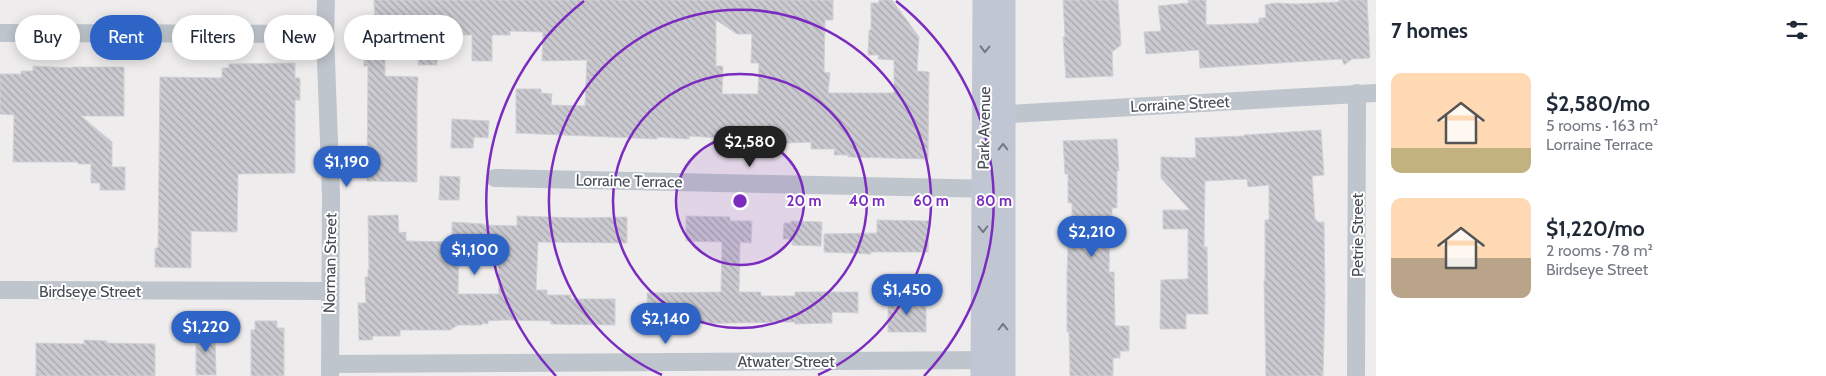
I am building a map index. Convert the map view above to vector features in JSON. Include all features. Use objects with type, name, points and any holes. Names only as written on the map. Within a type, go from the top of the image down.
[{"type":"main road","name":"Park Avenue","points":[[985,0],[994,115]]},
{"type":"main road","name":"Park Avenue","points":[[993,368],[994,115],[1003,0]]},
{"type":"street","name":"Norman Street","points":[[326,0],[326,15]]},
{"type":"street","points":[[0,33],[264,34]]},
{"type":"street","name":"Norman Street","points":[[326,60],[331,195],[330,370]]},
{"type":"street","name":"Lorraine Street","points":[[994,115],[1376,93]]},
{"type":"street","name":"Petrie Street","points":[[1356,376],[1358,94]]},
{"type":"street","name":"Lorraine Terrace","points":[[495,178],[993,189]]},
{"type":"street","name":"Birdseye Street","points":[[0,290],[330,291]]},
{"type":"street","name":"Atwater Street","points":[[330,370],[993,368]]},
{"type":"building","points":[[374,0],[833,0],[833,20],[825,20],[824,72],[830,73],[828,93],[894,93],[894,60],[878,59],[879,55],[868,55],[869,30],[871,30],[871,3],[879,3],[879,0],[892,0],[919,37],[917,71],[929,72],[928,159],[834,155],[835,149],[811,149],[811,142],[786,143],[786,137],[749,138],[749,140],[689,136],[689,139],[657,137],[657,139],[516,133],[516,89],[541,89],[541,93],[552,94],[551,105],[585,106],[587,60],[542,61],[543,32],[510,31],[510,35],[492,35],[492,61],[472,61],[472,35],[463,35],[463,15],[374,15]],"holes":[[[716,20],[737,34],[752,34],[751,63],[759,63],[758,94],[722,94],[723,66],[716,66]]]},
{"type":"building","points":[[1063,0],[1118,0],[1121,45],[1112,52],[1113,76],[1066,78]]},
{"type":"building","points":[[1188,0],[1206,0],[1206,25],[1259,23],[1259,18],[1266,18],[1265,5],[1275,3],[1295,4],[1339,2],[1339,0],[1367,0],[1370,58],[1352,59],[1344,65],[1342,59],[1200,68],[1199,50],[1146,54],[1144,32],[1161,31],[1158,6],[1189,3]]},
{"type":"building","points":[[364,60],[385,60],[385,76],[418,77],[417,182],[367,181],[368,66],[364,66]]},
{"type":"building","points":[[418,60],[437,60],[437,65],[418,65]]},
{"type":"building","points":[[295,63],[295,78],[300,78],[300,100],[295,100],[295,173],[238,174],[237,232],[191,231],[191,268],[155,267],[155,248],[158,248],[160,77],[222,78],[222,68],[229,68],[229,64]]},
{"type":"building","points":[[33,66],[72,68],[124,67],[124,116],[81,116],[112,142],[112,167],[125,167],[125,190],[100,190],[100,183],[91,183],[91,164],[78,164],[78,162],[13,162],[14,115],[0,114],[0,74],[21,74],[21,71],[33,71]]},
{"type":"building","points":[[452,119],[489,121],[488,138],[474,137],[473,148],[451,148]]},
{"type":"building","points":[[1321,130],[1324,175],[1312,176],[1315,220],[1317,222],[1324,222],[1323,376],[1266,376],[1264,281],[1265,220],[1269,220],[1269,185],[1248,187],[1247,179],[1205,181],[1204,247],[1207,247],[1208,314],[1186,314],[1186,329],[1160,329],[1161,280],[1188,279],[1188,229],[1163,229],[1163,210],[1190,210],[1161,178],[1161,157],[1196,158],[1195,138]]},
{"type":"building","points":[[1117,139],[1119,171],[1117,171],[1117,208],[1112,208],[1112,216],[1110,216],[1109,272],[1114,272],[1115,326],[1129,326],[1129,351],[1120,351],[1120,358],[1113,358],[1113,376],[1070,376],[1069,332],[1067,332],[1067,273],[1068,247],[1072,247],[1072,203],[1068,203],[1068,174],[1065,174],[1063,141]]},
{"type":"building","points":[[440,176],[460,177],[459,200],[439,200]]},
{"type":"building","points":[[398,215],[399,233],[406,232],[406,241],[452,242],[452,222],[517,226],[517,216],[627,217],[627,243],[538,242],[536,290],[547,290],[547,295],[571,295],[571,299],[615,299],[615,325],[551,324],[551,321],[503,320],[488,321],[488,324],[482,323],[482,325],[458,325],[450,330],[400,330],[400,336],[373,336],[372,340],[359,340],[358,303],[366,303],[365,277],[368,277],[369,269],[368,216]],"holes":[[[459,243],[498,244],[499,294],[458,294]]]},
{"type":"building","points":[[686,216],[730,217],[730,221],[752,221],[751,243],[740,242],[739,292],[761,292],[761,296],[795,296],[795,292],[858,292],[858,313],[832,312],[832,323],[669,324],[668,319],[648,320],[647,293],[721,292],[722,242],[686,241]]},
{"type":"building","points":[[877,220],[929,221],[928,252],[871,252],[871,254],[824,252],[824,234],[877,233]]},
{"type":"building","points":[[791,221],[822,222],[821,246],[792,245],[792,239],[783,239],[784,223],[791,223]]},
{"type":"building","points":[[888,299],[926,299],[926,332],[888,332]]},
{"type":"building","points":[[255,321],[277,321],[277,328],[284,328],[284,376],[251,376],[251,330],[255,330]]},
{"type":"building","points":[[196,330],[215,330],[216,375],[196,375]]},
{"type":"building","points":[[84,340],[107,341],[107,343],[155,344],[155,376],[36,376],[36,343],[84,344]]}]
